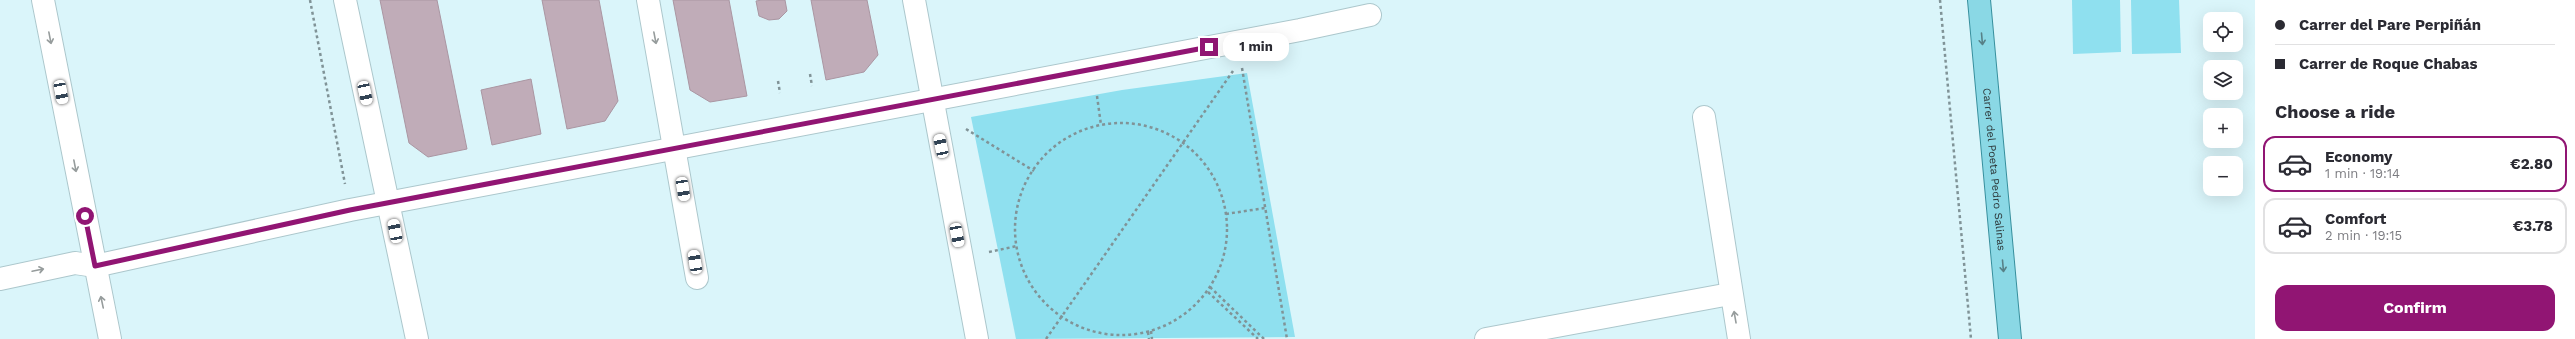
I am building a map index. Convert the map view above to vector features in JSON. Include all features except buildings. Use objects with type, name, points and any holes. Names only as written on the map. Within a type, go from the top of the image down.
[{"type":"main road","name":"Carrer del Poeta Pedro Salinas","points":[[1979,0],[2010,339]]},
{"type":"street","points":[[43,0],[110,339]]},
{"type":"street","points":[[345,0],[390,203],[418,339]]},
{"type":"street","points":[[648,0],[676,149],[697,278]]},
{"type":"street","points":[[914,0],[931,99],[977,339]]},
{"type":"street","points":[[0,279],[75,263],[95,266],[350,210],[1300,30],[1370,15]]},
{"type":"street","points":[[1704,117],[1730,294],[1739,339]]},
{"type":"street","points":[[1486,339],[1730,294]]},
{"type":"path","points":[[310,0],[350,210]]},
{"type":"path","points":[[1940,0],[1972,339]]},
{"type":"path","points":[[1242,67],[1287,339]]},
{"type":"path","points":[[1046,339],[1234,69]]},
{"type":"path","points":[[810,74],[812,86]]},
{"type":"path","points":[[778,81],[780,93]]},
{"type":"path","points":[[1097,92],[1101,125]]},
{"type":"path","points":[[1143,124],[1177,138],[1205,163],[1221,193],[1226,214],[1228,227],[1223,261],[1208,292],[1183,316],[1150,331],[1118,336],[1085,330],[1061,316],[1032,288],[1018,256],[1015,222],[1023,188],[1042,157],[1072,134],[1101,125],[1143,124]]},
{"type":"path","points":[[966,128],[1034,171]]},
{"type":"path","points":[[1226,214],[1265,208]]},
{"type":"path","points":[[989,252],[1017,246]]},
{"type":"path","points":[[1210,287],[1264,339]]},
{"type":"path","points":[[1208,292],[1258,339]]},
{"type":"path","points":[[1150,331],[1151,339]]},
{"type":"shaded area","points":[[2072,0],[2120,0],[2121,52],[2073,54]]},
{"type":"shaded area","points":[[2131,0],[2179,0],[2181,53],[2132,54]]},
{"type":"shaded area","points":[[1247,73],[1295,337],[1016,339],[971,117],[1122,90]]},
{"type":"route","points":[[85,216],[95,266],[171,248],[350,210],[1209,47]]}]
